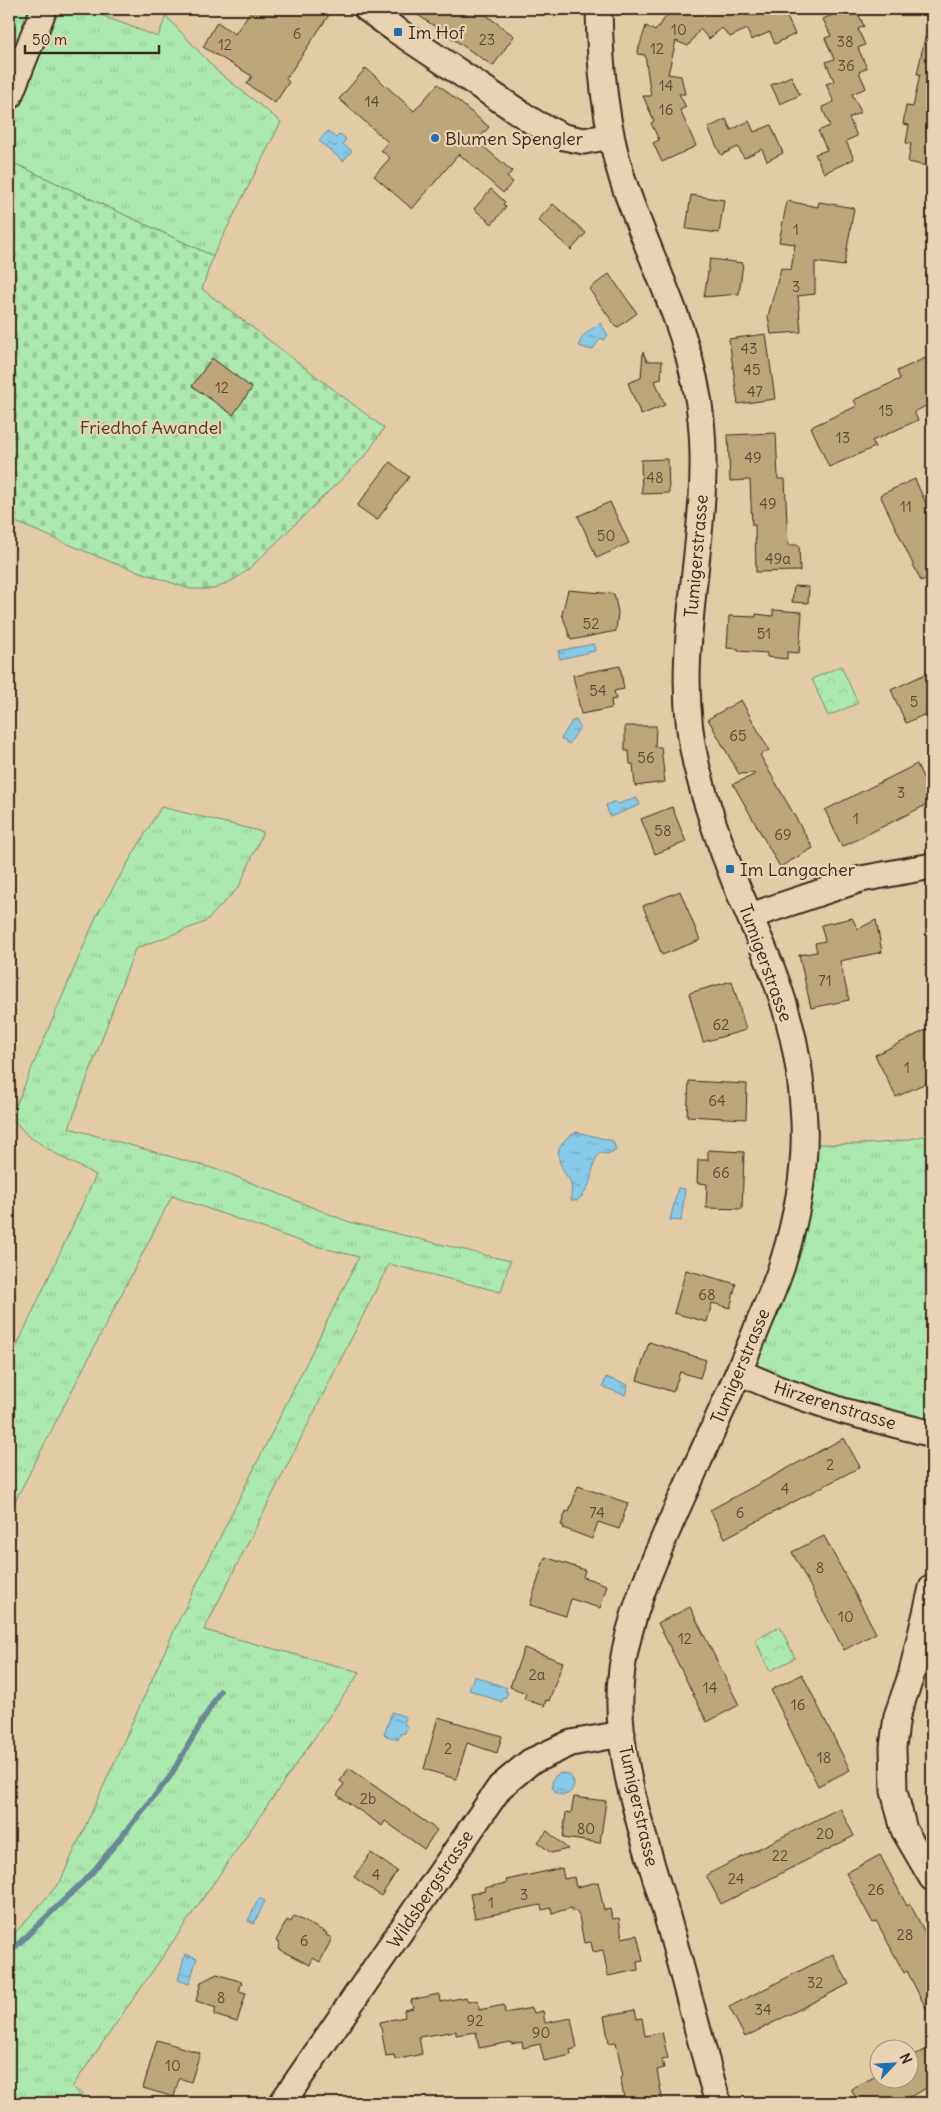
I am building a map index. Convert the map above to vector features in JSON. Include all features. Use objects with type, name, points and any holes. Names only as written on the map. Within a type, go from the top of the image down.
[{"type":"street","points":[[9,97],[44,9]]},
{"type":"street","points":[[367,9],[490,94],[542,127],[564,138],[584,141],[611,136]]},
{"type":"street","name":"Tumigerstrasse","points":[[599,9],[603,90],[611,136],[625,187],[682,334],[695,375],[701,421],[703,467],[687,657],[689,724],[696,763],[711,818],[733,878],[777,982],[788,1018],[800,1073],[804,1144],[798,1204],[783,1265],[739,1372],[647,1576],[630,1624],[622,1671],[620,1698],[622,1734],[631,1789],[718,2103]]},
{"type":"street","points":[[750,916],[861,879],[932,866]]},
{"type":"street","name":"Hirzerenstrasse","points":[[739,1372],[778,1389],[843,1411],[932,1434]]},
{"type":"street","points":[[932,1588],[911,1676],[897,1716],[893,1747],[894,1791],[904,1830],[932,1878]]},
{"type":"street","name":"Wildsbergstrasse","points":[[282,2103],[500,1788],[530,1762],[570,1743],[622,1734]]},
{"type":"green space","points":[[9,9],[85,9],[158,37],[166,16],[217,71],[281,122],[213,256],[9,161]]},
{"type":"green space","name":"Friedhof Awandel","points":[[9,161],[213,256],[202,289],[384,428],[366,455],[250,568],[235,579],[214,589],[190,589],[111,562],[18,523],[9,515]]},
{"type":"green space","points":[[841,666],[858,703],[828,716],[812,679]]},
{"type":"green space","points":[[161,807],[263,832],[239,887],[205,922],[135,949],[69,1128],[222,1171],[349,1222],[510,1261],[501,1292],[389,1264],[204,1630],[360,1672],[72,2087],[93,2103],[9,2103],[9,1940],[60,1882],[178,1622],[359,1257],[308,1244],[172,1196],[9,1513],[9,1363],[96,1175],[63,1158],[28,1136],[11,1117],[97,915]]},
{"type":"green space","points":[[932,1133],[932,1420],[739,1372],[804,1144],[885,1143]]},
{"type":"green space","points":[[780,1627],[795,1658],[770,1671],[755,1640]]},
{"type":"water","points":[[328,131],[336,138],[340,134],[346,139],[343,144],[352,151],[343,161],[319,141]]},
{"type":"water","points":[[600,323],[608,335],[604,340],[601,338],[592,350],[579,346],[584,335]]},
{"type":"water","points":[[594,644],[595,651],[560,659],[558,651]]},
{"type":"water","points":[[576,720],[580,727],[569,744],[561,739],[572,721]]},
{"type":"water","points":[[637,798],[640,805],[610,817],[606,805],[615,801],[617,804]]},
{"type":"water","points":[[577,1132],[613,1141],[616,1150],[607,1154],[600,1153],[596,1158],[590,1182],[583,1195],[577,1201],[571,1200],[570,1180],[560,1164],[558,1152],[562,1143]]},
{"type":"water","points":[[678,1188],[685,1189],[681,1221],[670,1220]]},
{"type":"water","points":[[606,1377],[628,1385],[625,1395],[603,1387]]},
{"type":"water","points":[[474,1676],[507,1688],[505,1691],[508,1692],[505,1699],[503,1698],[502,1702],[469,1690]]},
{"type":"water","points":[[392,1712],[406,1717],[404,1723],[407,1727],[405,1733],[400,1734],[398,1740],[384,1735]]},
{"type":"water","points":[[563,1773],[571,1776],[574,1784],[571,1792],[563,1795],[555,1792],[552,1784],[555,1776]]},
{"type":"water","points":[[259,1898],[265,1901],[254,1924],[248,1921]]},
{"type":"water","points":[[185,1954],[197,1958],[189,1984],[178,1980]]},
{"type":"building","points":[[252,9],[333,9],[286,79],[289,82],[275,103],[247,84],[252,76],[203,47],[217,22],[235,34]]},
{"type":"building","points":[[409,9],[478,9],[514,36],[493,66]]},
{"type":"building","points":[[672,9],[682,16],[691,9],[783,9],[795,34],[775,44],[770,32],[751,40],[747,29],[730,37],[722,28],[709,39],[700,29],[688,46],[676,41],[668,74],[681,76],[685,94],[679,94],[686,107],[680,110],[696,146],[662,162],[653,143],[659,140],[651,123],[654,121],[643,96],[651,96],[645,55],[637,54],[646,26],[655,31]]},
{"type":"building","points":[[846,9],[856,9],[864,26],[858,29],[865,45],[858,48],[867,68],[859,72],[866,88],[852,94],[861,112],[849,118],[857,136],[846,141],[854,159],[824,173],[815,154],[827,150],[818,131],[830,126],[822,107],[834,102],[826,84],[834,81],[826,62],[834,59],[825,38],[831,36],[823,19]]},
{"type":"building","points":[[926,33],[932,34],[932,167],[908,162],[911,144],[906,143],[909,125],[903,124],[906,106],[913,107],[920,74],[917,74]]},
{"type":"building","name":"Blumen Spengler","points":[[366,68],[414,111],[438,84],[489,127],[477,141],[512,171],[507,177],[513,182],[503,193],[459,154],[412,209],[374,176],[390,158],[381,150],[388,142],[339,99]]},
{"type":"building","points":[[791,76],[800,95],[780,104],[771,85]]},
{"type":"building","points":[[726,119],[731,130],[749,121],[754,132],[771,125],[783,153],[767,161],[762,149],[744,158],[738,147],[721,155],[708,128]]},
{"type":"building","points":[[491,189],[505,202],[503,204],[506,207],[492,224],[474,209]]},
{"type":"building","points":[[691,195],[724,200],[719,233],[686,229]]},
{"type":"building","points":[[787,201],[818,207],[819,202],[854,208],[844,266],[815,262],[815,294],[798,296],[801,332],[771,334],[768,316],[781,268],[791,270],[795,244],[779,242]]},
{"type":"building","points":[[553,204],[586,233],[571,250],[538,220]]},
{"type":"building","points":[[710,259],[743,263],[739,294],[704,297]]},
{"type":"building","points":[[609,274],[637,313],[617,328],[589,289]]},
{"type":"building","points":[[766,334],[775,399],[738,404],[729,339]]},
{"type":"building","points":[[643,352],[647,361],[662,361],[661,379],[655,381],[665,405],[641,415],[628,383],[641,378]]},
{"type":"building","points":[[932,355],[932,403],[914,412],[918,420],[872,441],[875,447],[829,467],[811,427],[857,406],[854,400],[900,379],[897,371]]},
{"type":"building","points":[[212,358],[252,388],[233,415],[192,386]]},
{"type":"building","points":[[776,433],[778,479],[785,479],[788,545],[799,545],[800,571],[756,572],[755,525],[752,525],[750,480],[730,481],[728,435]]},
{"type":"building","points":[[668,459],[669,493],[642,494],[641,460]]},
{"type":"building","points":[[390,462],[409,477],[377,520],[357,506]]},
{"type":"building","points":[[915,479],[932,518],[932,576],[921,581],[880,495]]},
{"type":"building","points":[[610,502],[629,543],[597,558],[578,516]]},
{"type":"building","points":[[794,586],[809,587],[808,603],[792,602]]},
{"type":"building","points":[[568,590],[614,594],[618,612],[616,631],[571,640],[562,614]]},
{"type":"building","points":[[773,610],[802,612],[799,653],[787,652],[787,659],[767,657],[767,653],[738,651],[739,649],[727,648],[729,616],[756,617],[756,614],[773,616]]},
{"type":"building","points":[[620,666],[624,689],[614,691],[616,699],[611,700],[612,708],[581,714],[573,675]]},
{"type":"building","points":[[932,671],[932,711],[906,723],[891,690]]},
{"type":"building","points":[[741,700],[769,750],[760,755],[813,848],[780,867],[733,784],[754,775],[754,773],[739,774],[708,719]]},
{"type":"building","points":[[625,726],[656,726],[655,747],[661,747],[665,782],[635,786],[633,764],[630,764],[629,751],[625,751]]},
{"type":"building","points":[[917,764],[932,802],[842,847],[825,810]]},
{"type":"building","points":[[672,807],[686,842],[655,854],[641,819]]},
{"type":"building","points":[[680,891],[700,940],[662,955],[643,906]]},
{"type":"building","points":[[852,918],[858,929],[876,920],[882,952],[840,961],[849,1000],[811,1008],[799,955],[817,952],[815,943],[825,941],[821,925]]},
{"type":"building","points":[[732,981],[746,1030],[703,1042],[689,993]]},
{"type":"building","points":[[932,1027],[932,1080],[896,1097],[875,1055]]},
{"type":"building","points":[[689,1081],[747,1084],[746,1119],[687,1116]]},
{"type":"building","points":[[708,1150],[744,1152],[742,1209],[706,1208],[707,1184],[697,1183],[698,1160],[708,1160]]},
{"type":"building","points":[[686,1270],[736,1284],[730,1308],[712,1303],[707,1322],[674,1313]]},
{"type":"building","points":[[649,1342],[706,1360],[700,1378],[680,1372],[673,1392],[637,1380]]},
{"type":"building","points":[[844,1438],[860,1467],[725,1538],[710,1510]]},
{"type":"building","points":[[578,1486],[628,1503],[619,1529],[598,1522],[592,1539],[563,1528],[564,1526],[561,1525],[566,1511],[569,1512]]},
{"type":"building","points":[[824,1536],[876,1633],[844,1650],[792,1552]]},
{"type":"building","points":[[545,1557],[585,1570],[583,1577],[607,1585],[600,1608],[571,1599],[566,1616],[530,1605]]},
{"type":"building","points":[[690,1607],[739,1705],[707,1722],[658,1623]]},
{"type":"building","points":[[524,1648],[563,1662],[549,1701],[546,1700],[544,1706],[524,1699],[526,1693],[510,1687]]},
{"type":"building","points":[[802,1674],[850,1770],[818,1786],[771,1690]]},
{"type":"building","points":[[438,1717],[502,1736],[497,1753],[467,1743],[456,1779],[424,1769]]},
{"type":"building","points":[[349,1768],[437,1830],[424,1849],[385,1821],[382,1826],[337,1795],[344,1784],[340,1781]]},
{"type":"building","points":[[574,1797],[606,1801],[600,1843],[563,1838],[566,1812],[571,1813]]},
{"type":"building","points":[[840,1808],[854,1836],[721,1904],[706,1875]]},
{"type":"building","points":[[547,1831],[568,1849],[551,1853],[538,1842]]},
{"type":"building","points":[[371,1853],[397,1871],[381,1896],[354,1877]]},
{"type":"building","points":[[880,1855],[907,1906],[910,1904],[932,1946],[932,2020],[907,1971],[904,1973],[877,1922],[873,1923],[846,1873]]},
{"type":"building","points":[[562,1868],[564,1879],[574,1877],[576,1887],[598,1882],[604,1910],[610,1909],[612,1919],[619,1918],[622,1938],[637,1935],[643,1961],[637,1962],[638,1970],[608,1976],[603,1950],[593,1952],[591,1942],[584,1943],[579,1916],[576,1911],[572,1911],[572,1908],[552,1913],[551,1908],[542,1910],[541,1905],[475,1918],[470,1894],[485,1891],[484,1888],[507,1883],[506,1880]]},
{"type":"building","points":[[294,1916],[327,1933],[326,1935],[332,1938],[320,1962],[313,1958],[310,1965],[278,1949],[280,1944],[276,1941],[287,1920],[291,1922]]},
{"type":"building","points":[[833,1954],[849,1984],[745,2037],[729,2007]]},
{"type":"building","points":[[217,1974],[242,1982],[239,1991],[246,1993],[237,2022],[214,2015],[216,2008],[196,2001],[201,1982]]},
{"type":"building","points":[[439,1994],[440,2002],[466,1997],[468,2002],[478,2000],[479,2010],[504,2005],[505,2013],[532,2008],[534,2013],[543,2011],[545,2023],[571,2018],[577,2048],[570,2050],[571,2055],[544,2061],[540,2044],[523,2048],[522,2042],[511,2044],[511,2042],[479,2048],[476,2032],[456,2035],[456,2031],[419,2037],[422,2054],[395,2060],[394,2055],[386,2056],[380,2022],[405,2017],[404,2010],[413,2008],[411,2000]]},
{"type":"building","points":[[635,2010],[637,2019],[642,2018],[645,2036],[662,2032],[668,2059],[662,2060],[664,2068],[657,2070],[663,2103],[625,2102],[620,2077],[623,2076],[616,2042],[609,2043],[604,2016]]},
{"type":"building","points":[[157,2040],[200,2053],[191,2082],[179,2078],[174,2097],[143,2088]]},
{"type":"building","points":[[932,2046],[932,2085],[898,2103],[859,2103],[851,2089],[868,2080],[868,2090],[918,2090],[918,2054]]},
{"type":"waterway","points":[[9,1953],[91,1874],[169,1778],[220,1691]]},
{"type":"place","name":"Im Hof","points":[[398,32]]},
{"type":"place","name":"Blumen Spengler","points":[[435,138]]},
{"type":"place","name":"Im Langacher","points":[[730,869]]}]
